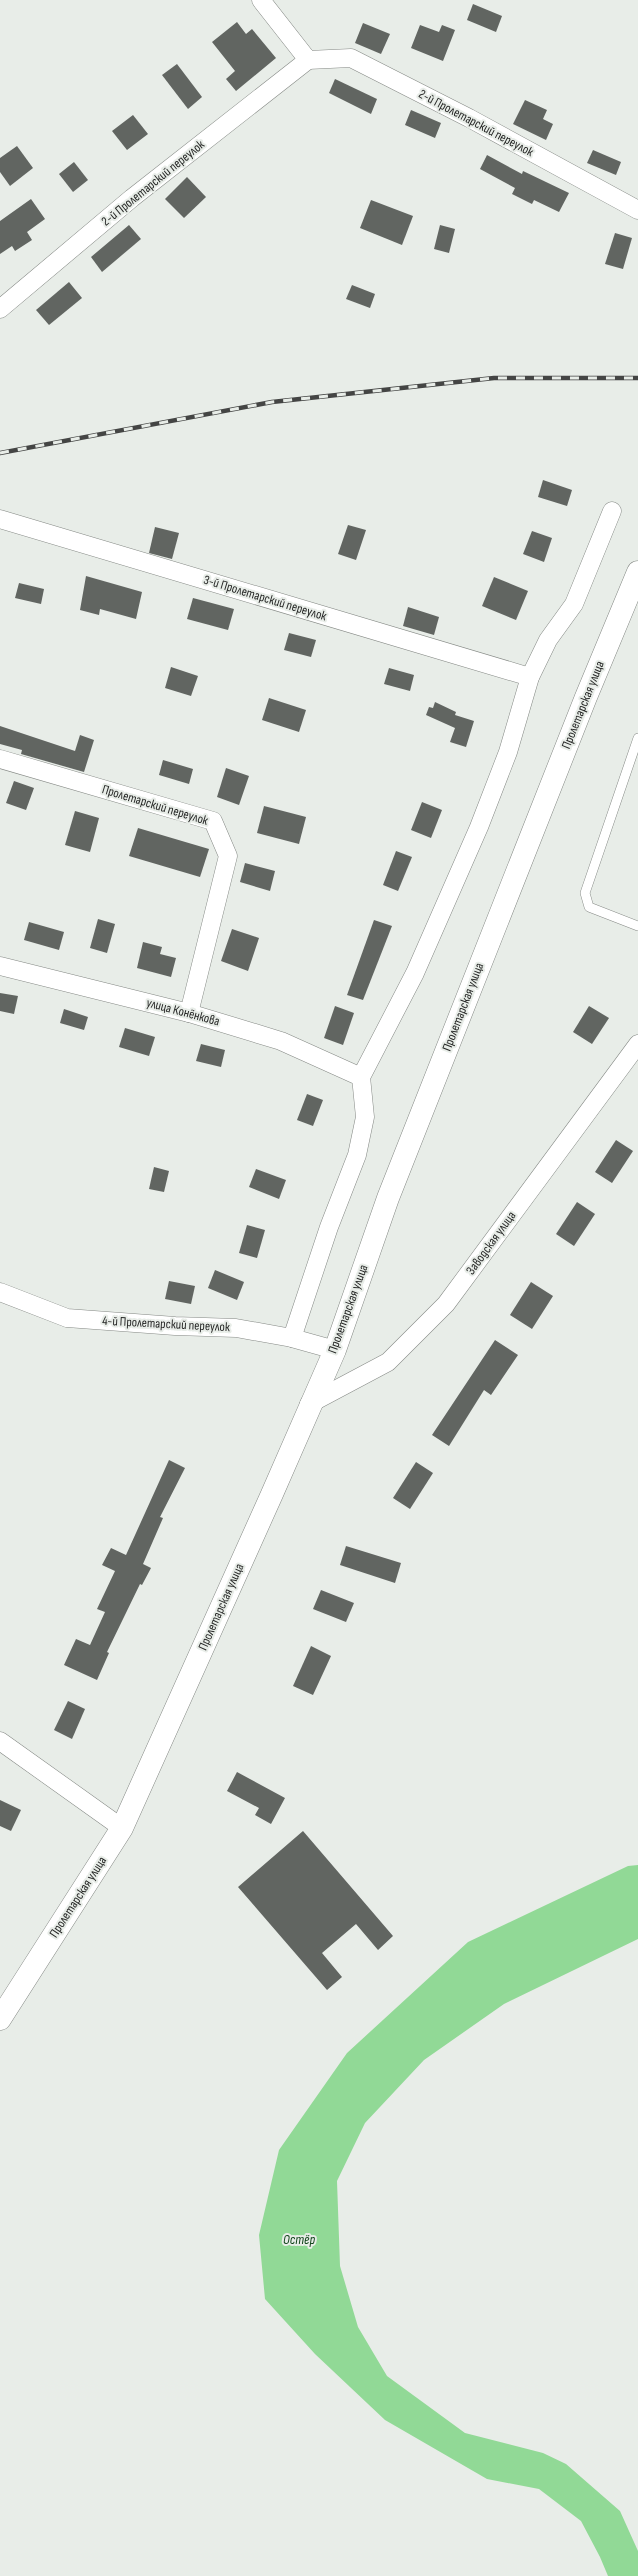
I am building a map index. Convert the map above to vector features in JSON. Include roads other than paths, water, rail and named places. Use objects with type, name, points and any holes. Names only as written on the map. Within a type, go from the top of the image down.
[{"type":"main road","name":"Пролетарская улица","points":[[0,2019],[122,1828],[272,1494],[309,1404],[335,1350],[388,1198],[586,697],[638,572]]},
{"type":"street","points":[[261,0],[308,60]]},
{"type":"street","name":"2-й Пролетарский переулок","points":[[0,309],[132,198],[308,60],[351,58],[469,118],[638,210]]},
{"type":"street","points":[[292,1338],[329,1227],[357,1155],[365,1117],[361,1077],[415,973],[479,827],[508,752],[530,677],[548,640],[574,604],[612,512]]},
{"type":"street","name":"3-й Пролетарский переулок","points":[[0,519],[530,677]]},
{"type":"street","name":"Пролетарский переулок","points":[[0,758],[213,821],[228,856],[189,1013]]},
{"type":"street","name":"улица Конёнкова","points":[[0,966],[189,1013],[281,1041],[361,1077]]},
{"type":"street","name":"Заводская улица","points":[[309,1404],[388,1362],[446,1304],[638,1044]]},
{"type":"street","name":"4-й Пролетарский переулок","points":[[0,1292],[67,1318],[175,1326],[236,1328],[292,1338],[335,1350]]},
{"type":"street","points":[[0,1741],[122,1828]]},
{"type":"lane","points":[[638,738],[585,893],[589,907],[638,926]]},
{"type":"water","name":"Остёр","points":[[638,1865],[638,1939],[504,2004],[424,2060],[365,2123],[337,2181],[340,2266],[358,2327],[387,2376],[465,2433],[543,2453],[566,2464],[620,2511],[638,2551],[638,2576],[608,2576],[581,2521],[539,2489],[487,2479],[385,2420],[315,2354],[265,2299],[259,2235],[279,2150],[347,2053],[468,1942],[628,1866]]},
{"type":"railway","points":[[0,453],[272,402],[494,378],[638,378]]}]
